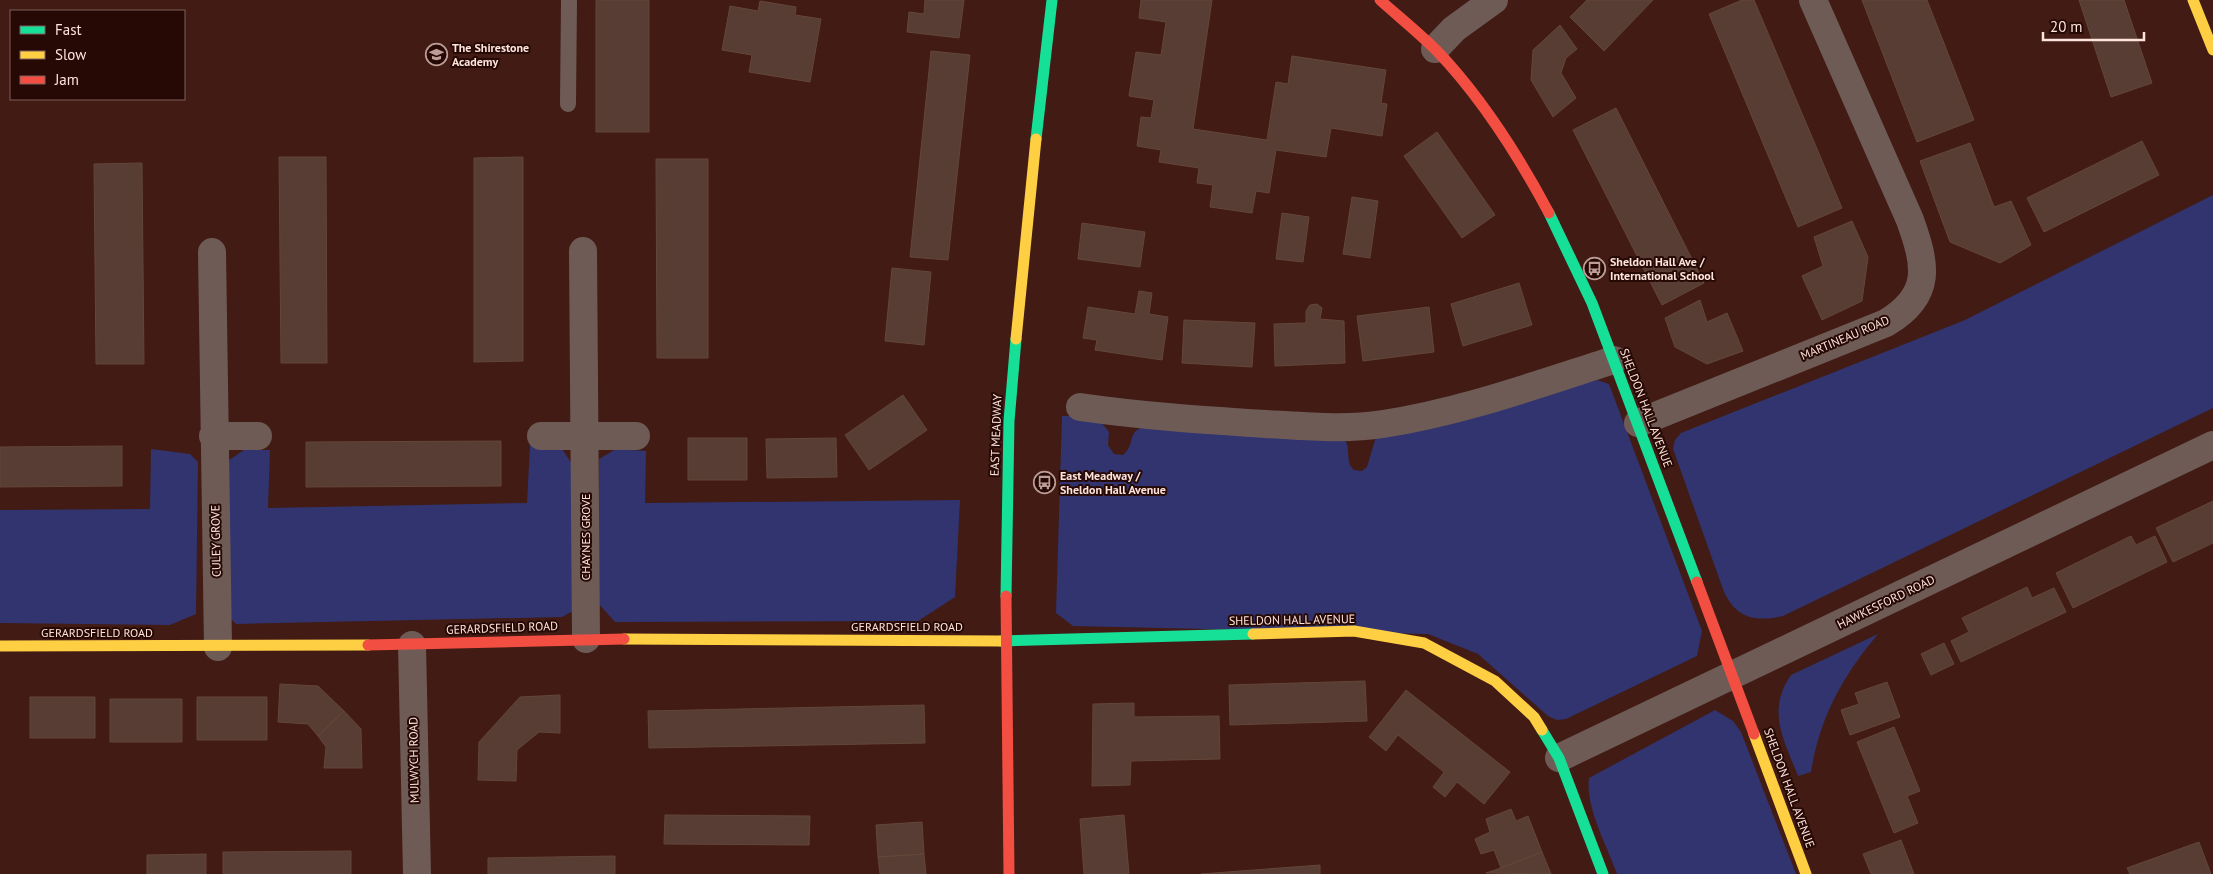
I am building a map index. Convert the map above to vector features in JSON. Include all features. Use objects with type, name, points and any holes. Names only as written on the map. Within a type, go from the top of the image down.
[{"type":"street","name":"EAST MEADWAY","points":[[1009,874],[1004,640],[1009,420],[1027,215],[1052,0]]},
{"type":"street","name":"SHELDON HALL AVENUE","points":[[1380,0],[1435,48],[1489,111],[1525,165],[1555,221],[1580,276],[1614,360],[1806,874]]},
{"type":"street","points":[[1435,48],[1454,29],[1494,0]]},
{"type":"street","name":"MARTINEAU ROAD","points":[[1638,423],[1886,323],[1907,308],[1921,284],[1923,268],[1921,251],[1913,228],[1812,0]]},
{"type":"street","points":[[2193,0],[2213,50]]},
{"type":"street","name":"CHAYNES GROVE","points":[[583,250],[586,639]]},
{"type":"street","name":"CULEY GROVE","points":[[212,252],[218,647]]},
{"type":"street","points":[[1080,407],[1122,413],[1238,422],[1360,427],[1468,406],[1614,360]]},
{"type":"street","points":[[214,436],[258,436]]},
{"type":"street","points":[[542,436],[636,436]]},
{"type":"street","name":"HAWKESFORD ROAD","points":[[1559,758],[2213,445]]},
{"type":"street","name":"SHELDON HALL AVENUE","points":[[1004,640],[1354,631],[1424,643],[1495,681],[1534,717],[1559,758],[1603,874]]},
{"type":"street","name":"GERARDSFIELD ROAD","points":[[0,646],[218,647],[412,645],[586,639],[967,642],[1004,640]]},
{"type":"street","name":"MULWYCH ROAD","points":[[412,645],[416,874]]},
{"type":"lane","points":[[568,104],[569,0]]},
{"type":"shaded area","points":[[2213,195],[2213,408],[1783,616],[1764,619],[1748,616],[1741,613],[1729,601],[1724,592],[1673,449],[1675,440],[1681,433],[1965,320]]},
{"type":"shaded area","points":[[1597,380],[1609,384],[1702,631],[1697,656],[1566,719],[1557,720],[1548,716],[1478,654],[1428,634],[1073,626],[1056,613],[1062,416],[1088,417],[1099,422],[1109,432],[1108,445],[1114,454],[1123,455],[1130,446],[1133,434],[1140,428],[1147,426],[1345,440],[1351,467],[1354,470],[1362,471],[1367,467],[1375,440],[1384,434]]},
{"type":"shaded area","points":[[530,445],[562,449],[572,464],[573,611],[562,617],[236,624],[227,615],[223,464],[244,450],[270,450],[268,508],[527,503]]},
{"type":"shaded area","points":[[151,449],[190,454],[198,462],[196,614],[170,625],[0,623],[0,510],[150,509]]},
{"type":"shaded area","points":[[616,449],[646,451],[645,503],[960,500],[955,597],[918,621],[615,622],[597,602],[599,459]]},
{"type":"shaded area","points":[[1878,634],[1843,682],[1834,699],[1820,733],[1811,772],[1798,776],[1783,738],[1779,713],[1784,688],[1791,675]]},
{"type":"shaded area","points":[[1715,710],[1733,721],[1741,732],[1796,874],[1617,874],[1593,814],[1590,801],[1589,778]]},
{"type":"building","points":[[596,0],[649,0],[649,132],[596,132]]},
{"type":"building","points":[[925,0],[964,0],[959,38],[907,32],[909,12],[924,14]]},
{"type":"building","points":[[1141,0],[1212,0],[1193,129],[1267,140],[1276,82],[1288,84],[1292,56],[1386,70],[1381,103],[1387,104],[1382,136],[1331,128],[1326,157],[1276,150],[1269,193],[1256,191],[1252,213],[1210,207],[1213,185],[1197,183],[1199,168],[1159,162],[1161,150],[1137,146],[1141,117],[1151,118],[1154,100],[1129,96],[1136,52],[1161,55],[1166,22],[1139,18]]},
{"type":"building","points":[[1587,0],[1653,0],[1604,51],[1570,17]]},
{"type":"building","points":[[1742,0],[1754,0],[1842,208],[1798,227],[1709,14]]},
{"type":"building","points":[[1862,0],[1927,0],[1974,120],[1917,142]]},
{"type":"building","points":[[2079,0],[2124,0],[2152,83],[2111,97]]},
{"type":"building","points":[[760,1],[796,7],[795,15],[821,19],[810,82],[749,72],[752,55],[722,50],[730,6],[758,11]]},
{"type":"building","points":[[1560,25],[1577,49],[1566,58],[1561,73],[1576,98],[1553,117],[1531,80],[1533,50]]},
{"type":"building","points":[[931,51],[970,55],[948,260],[910,257]]},
{"type":"building","points":[[1616,108],[1704,283],[1662,305],[1573,130]]},
{"type":"building","points":[[1437,132],[1495,215],[1462,238],[1404,156]]},
{"type":"building","points":[[2142,141],[2159,175],[2044,232],[2027,198]]},
{"type":"building","points":[[1970,143],[1994,207],[2011,201],[2031,245],[2000,263],[1950,242],[1920,161]]},
{"type":"building","points":[[279,157],[326,157],[327,363],[281,363]]},
{"type":"building","points":[[523,157],[523,361],[474,362],[474,158]]},
{"type":"building","points":[[656,159],[708,159],[708,358],[657,358]]},
{"type":"building","points":[[142,163],[144,364],[96,364],[94,164]]},
{"type":"building","points":[[1352,197],[1378,201],[1370,258],[1343,254]]},
{"type":"building","points":[[1282,213],[1309,217],[1303,262],[1276,259]]},
{"type":"building","points":[[1852,221],[1868,257],[1862,301],[1822,320],[1802,276],[1823,266],[1814,237]]},
{"type":"building","points":[[1082,223],[1145,232],[1140,267],[1078,259]]},
{"type":"building","points":[[892,268],[931,272],[924,345],[885,341]]},
{"type":"building","points":[[1519,283],[1532,325],[1463,346],[1451,304]]},
{"type":"building","points":[[1139,291],[1152,293],[1149,314],[1168,317],[1162,360],[1095,350],[1097,340],[1083,338],[1088,307],[1135,314]]},
{"type":"building","points":[[1700,300],[1707,322],[1727,313],[1743,351],[1707,364],[1675,347],[1665,318]]},
{"type":"building","points":[[1317,304],[1322,308],[1320,319],[1344,321],[1345,363],[1275,366],[1274,324],[1306,323],[1306,311],[1310,305]]},
{"type":"building","points":[[1429,307],[1434,352],[1363,361],[1357,316]]},
{"type":"building","points":[[1184,320],[1255,323],[1252,367],[1182,363]]},
{"type":"building","points":[[903,395],[927,430],[869,470],[845,435]]},
{"type":"building","points":[[688,438],[747,438],[747,480],[688,480]]},
{"type":"building","points":[[836,438],[837,477],[767,478],[766,439]]},
{"type":"building","points":[[501,441],[501,486],[306,487],[306,442]]},
{"type":"building","points":[[122,446],[122,486],[0,487],[0,447]]},
{"type":"building","points":[[2213,501],[2213,543],[2173,562],[2156,528]]},
{"type":"building","points":[[2131,536],[2136,545],[2155,536],[2167,562],[2073,608],[2056,573]]},
{"type":"building","points":[[2027,587],[2032,598],[2054,588],[2066,612],[1961,662],[1951,641],[1969,632],[1962,618]]},
{"type":"building","points":[[1944,643],[1954,664],[1931,675],[1921,654]]},
{"type":"building","points":[[1365,681],[1367,721],[1230,725],[1229,685]]},
{"type":"building","points":[[1887,682],[1900,717],[1850,735],[1841,710],[1859,704],[1855,693]]},
{"type":"building","points":[[280,684],[318,686],[344,711],[318,736],[308,724],[278,722]]},
{"type":"building","points":[[1406,690],[1510,772],[1484,804],[1457,782],[1445,797],[1433,787],[1444,772],[1398,735],[1386,751],[1369,737]]},
{"type":"building","points":[[560,695],[560,733],[539,732],[517,750],[516,781],[478,780],[479,742],[520,697]]},
{"type":"building","points":[[30,697],[95,697],[95,738],[30,738]]},
{"type":"building","points":[[197,697],[267,697],[267,740],[197,740]]},
{"type":"building","points":[[110,699],[182,699],[182,742],[110,742]]},
{"type":"building","points":[[1134,703],[1134,717],[1219,716],[1220,759],[1131,761],[1130,785],[1092,786],[1093,704]]},
{"type":"building","points":[[924,705],[925,743],[649,748],[648,711]]},
{"type":"building","points":[[344,711],[361,729],[362,768],[324,768],[326,747],[318,736]]},
{"type":"building","points":[[1894,727],[1920,791],[1907,796],[1918,823],[1894,833],[1857,742]]},
{"type":"building","points":[[1511,809],[1516,821],[1528,816],[1542,852],[1501,868],[1494,850],[1481,854],[1475,839],[1490,832],[1486,819]]},
{"type":"building","points":[[665,815],[810,816],[809,845],[664,844]]},
{"type":"building","points":[[1124,815],[1129,874],[1084,874],[1080,819]]},
{"type":"building","points":[[922,822],[924,854],[878,857],[876,825]]},
{"type":"building","points":[[1901,840],[1914,874],[1871,874],[1863,854]]},
{"type":"building","points":[[2199,842],[2211,874],[2130,874],[2127,868]]},
{"type":"building","points":[[351,851],[351,874],[223,874],[223,852]]},
{"type":"building","points":[[1542,852],[1551,874],[1486,873],[1501,868]]},
{"type":"building","points":[[206,854],[206,874],[147,874],[147,855]]},
{"type":"building","points":[[924,854],[926,874],[880,874],[878,857]]},
{"type":"building","points":[[615,856],[615,874],[488,874],[488,858]]},
{"type":"building","points":[[1320,865],[1320,874],[1201,874]]},
{"type":"traffic: fast","points":[[1036,139],[1052,0]]},
{"type":"traffic: fast","points":[[1549,213],[1592,303],[1697,582]]},
{"type":"traffic: fast","points":[[1006,596],[1009,421],[1016,339]]},
{"type":"traffic: fast","points":[[1001,641],[1253,634]]},
{"type":"traffic: fast","points":[[1542,730],[1559,758],[1603,874]]},
{"type":"traffic: slow","points":[[2193,0],[2213,50]]},
{"type":"traffic: slow","points":[[1016,339],[1036,139]]},
{"type":"traffic: slow","points":[[1253,634],[1354,631],[1424,643],[1495,681],[1534,717],[1542,730]]},
{"type":"traffic: slow","points":[[624,639],[1001,641]]},
{"type":"traffic: slow","points":[[0,646],[368,645]]},
{"type":"traffic: slow","points":[[1754,734],[1806,874]]},
{"type":"traffic: jam","points":[[1380,0],[1437,51],[1470,88],[1499,128],[1549,213]]},
{"type":"traffic: jam","points":[[1697,582],[1754,734]]},
{"type":"traffic: jam","points":[[1006,596],[1009,874]]},
{"type":"traffic: jam","points":[[368,645],[624,639]]},
{"type":"place","name":"The Shirestone Academy","points":[[436,55]]},
{"type":"place","name":"Sheldon Hall Ave / International School","points":[[1594,269]]},
{"type":"place","name":"East Meadway / Sheldon Hall Avenue","points":[[1044,483]]}]
